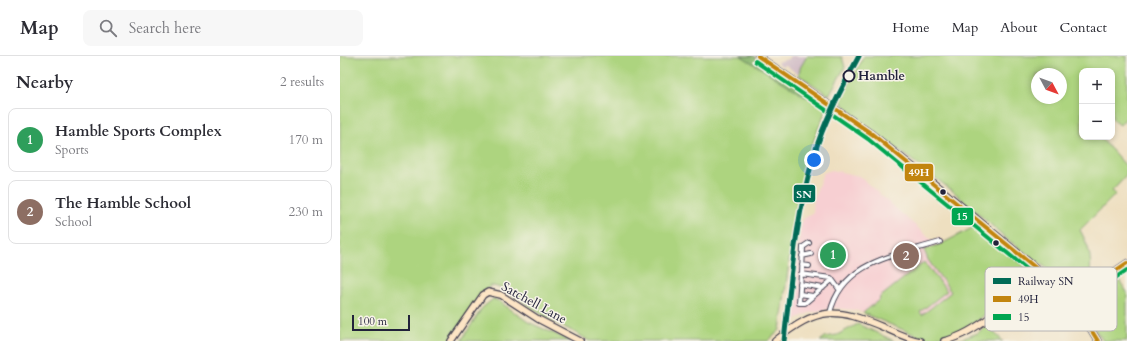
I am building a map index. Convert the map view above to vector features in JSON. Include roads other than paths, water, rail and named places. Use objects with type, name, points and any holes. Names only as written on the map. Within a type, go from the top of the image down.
[{"type":"street","points":[[758,56],[872,134],[942,190],[1033,267]]},
{"type":"street","points":[[830,313],[833,301],[839,289],[870,264],[940,242]]},
{"type":"street","points":[[809,243],[803,247],[799,303],[805,303],[832,280]]},
{"type":"street","points":[[802,256],[811,254]]},
{"type":"street","points":[[1117,270],[1127,263]]},
{"type":"street","points":[[802,265],[810,266]]},
{"type":"street","points":[[802,274],[831,278],[839,289]]},
{"type":"street","points":[[800,284],[824,288]]},
{"type":"street","name":"Satchell Lane","points":[[451,341],[483,295],[488,292],[501,295],[538,319],[580,341]]},
{"type":"street","points":[[800,294],[813,296]]},
{"type":"street","points":[[775,341],[794,326],[810,318],[830,313],[856,315],[920,341]]},
{"type":"street","points":[[944,341],[965,333],[985,319]]},
{"type":"street","points":[[1092,331],[1098,341]]},
{"type":"rail line","name":"SN","points":[[784,341],[798,224],[814,155],[834,105],[859,56]]},
{"type":"place","name":"Hamble","points":[[849,76]]},
{"type":"place","name":"Hamble Sports Complex","points":[[833,255]]},
{"type":"place","name":"The Hamble School","points":[[906,256]]}]
